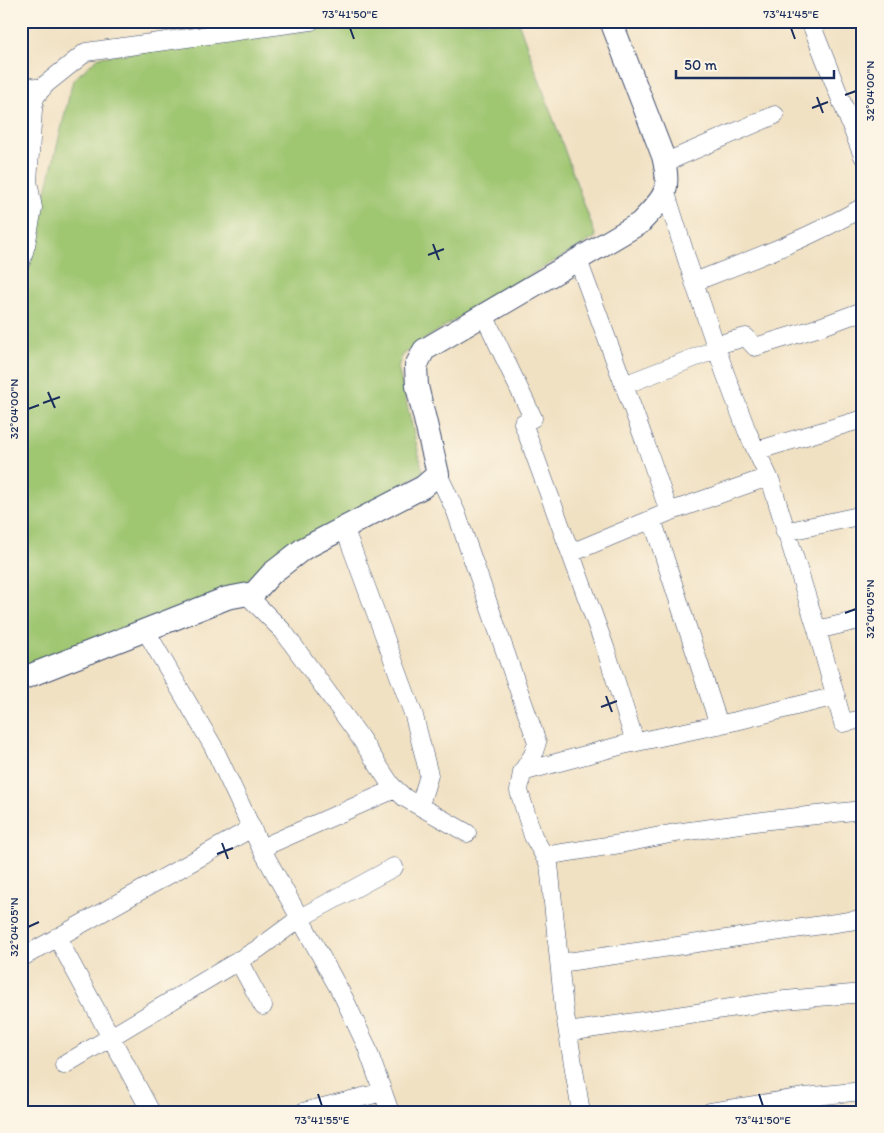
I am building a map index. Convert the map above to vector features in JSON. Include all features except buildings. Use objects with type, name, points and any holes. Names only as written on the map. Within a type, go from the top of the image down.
[{"type":"street","points":[[21,262],[33,208],[28,181],[34,97],[86,52],[311,21]]},
{"type":"street","points":[[581,1112],[568,1032],[549,864],[533,836],[519,790],[522,772],[537,742],[456,512],[438,474],[417,386],[416,366],[424,350],[640,223],[663,198],[668,178],[664,163],[610,21]]},
{"type":"street","points":[[810,21],[863,156]]},
{"type":"street","points":[[21,85],[42,89]]},
{"type":"street","points":[[664,163],[775,115]]},
{"type":"street","points":[[665,190],[716,347],[747,431],[768,476],[817,630],[843,723],[863,719]]},
{"type":"street","points":[[694,282],[750,261],[834,224],[863,207]]},
{"type":"street","points":[[578,260],[669,512]]},
{"type":"street","points":[[624,385],[716,347],[746,337],[755,347],[817,328],[863,311]]},
{"type":"street","points":[[484,315],[533,418],[523,423],[606,650],[635,742]]},
{"type":"street","points":[[756,451],[863,419]]},
{"type":"street","points":[[21,679],[227,598],[254,592],[272,573],[303,549],[423,487],[438,474]]},
{"type":"street","points":[[571,554],[669,512],[768,476]]},
{"type":"street","points":[[786,532],[863,514]]},
{"type":"street","points":[[652,519],[720,724]]},
{"type":"street","points":[[344,528],[414,716],[429,775],[420,806]]},
{"type":"street","points":[[246,594],[283,631],[395,789],[405,798],[467,833]]},
{"type":"street","points":[[817,630],[863,619]]},
{"type":"street","points":[[146,631],[212,746],[261,848],[344,998],[366,1045],[390,1112]]},
{"type":"street","points":[[522,772],[635,742],[836,696]]},
{"type":"street","points":[[261,848],[395,789]]},
{"type":"street","points":[[544,856],[675,833],[863,810]]},
{"type":"street","points":[[21,958],[252,828]]},
{"type":"street","points":[[64,1065],[258,949],[300,918],[394,867]]},
{"type":"street","points":[[560,963],[863,919]]},
{"type":"street","points":[[57,937],[151,1112]]},
{"type":"street","points":[[238,960],[263,1006]]},
{"type":"street","points":[[568,1032],[785,1000],[863,992]]},
{"type":"street","points":[[710,1112],[863,1091]]},
{"type":"street","points":[[303,1112],[383,1092]]},
{"type":"green space","points":[[386,21],[463,21],[519,24],[596,237],[473,308],[402,356],[398,367],[423,472],[266,563],[245,583],[130,626],[21,671],[21,241],[35,237],[73,80],[99,57]]}]
